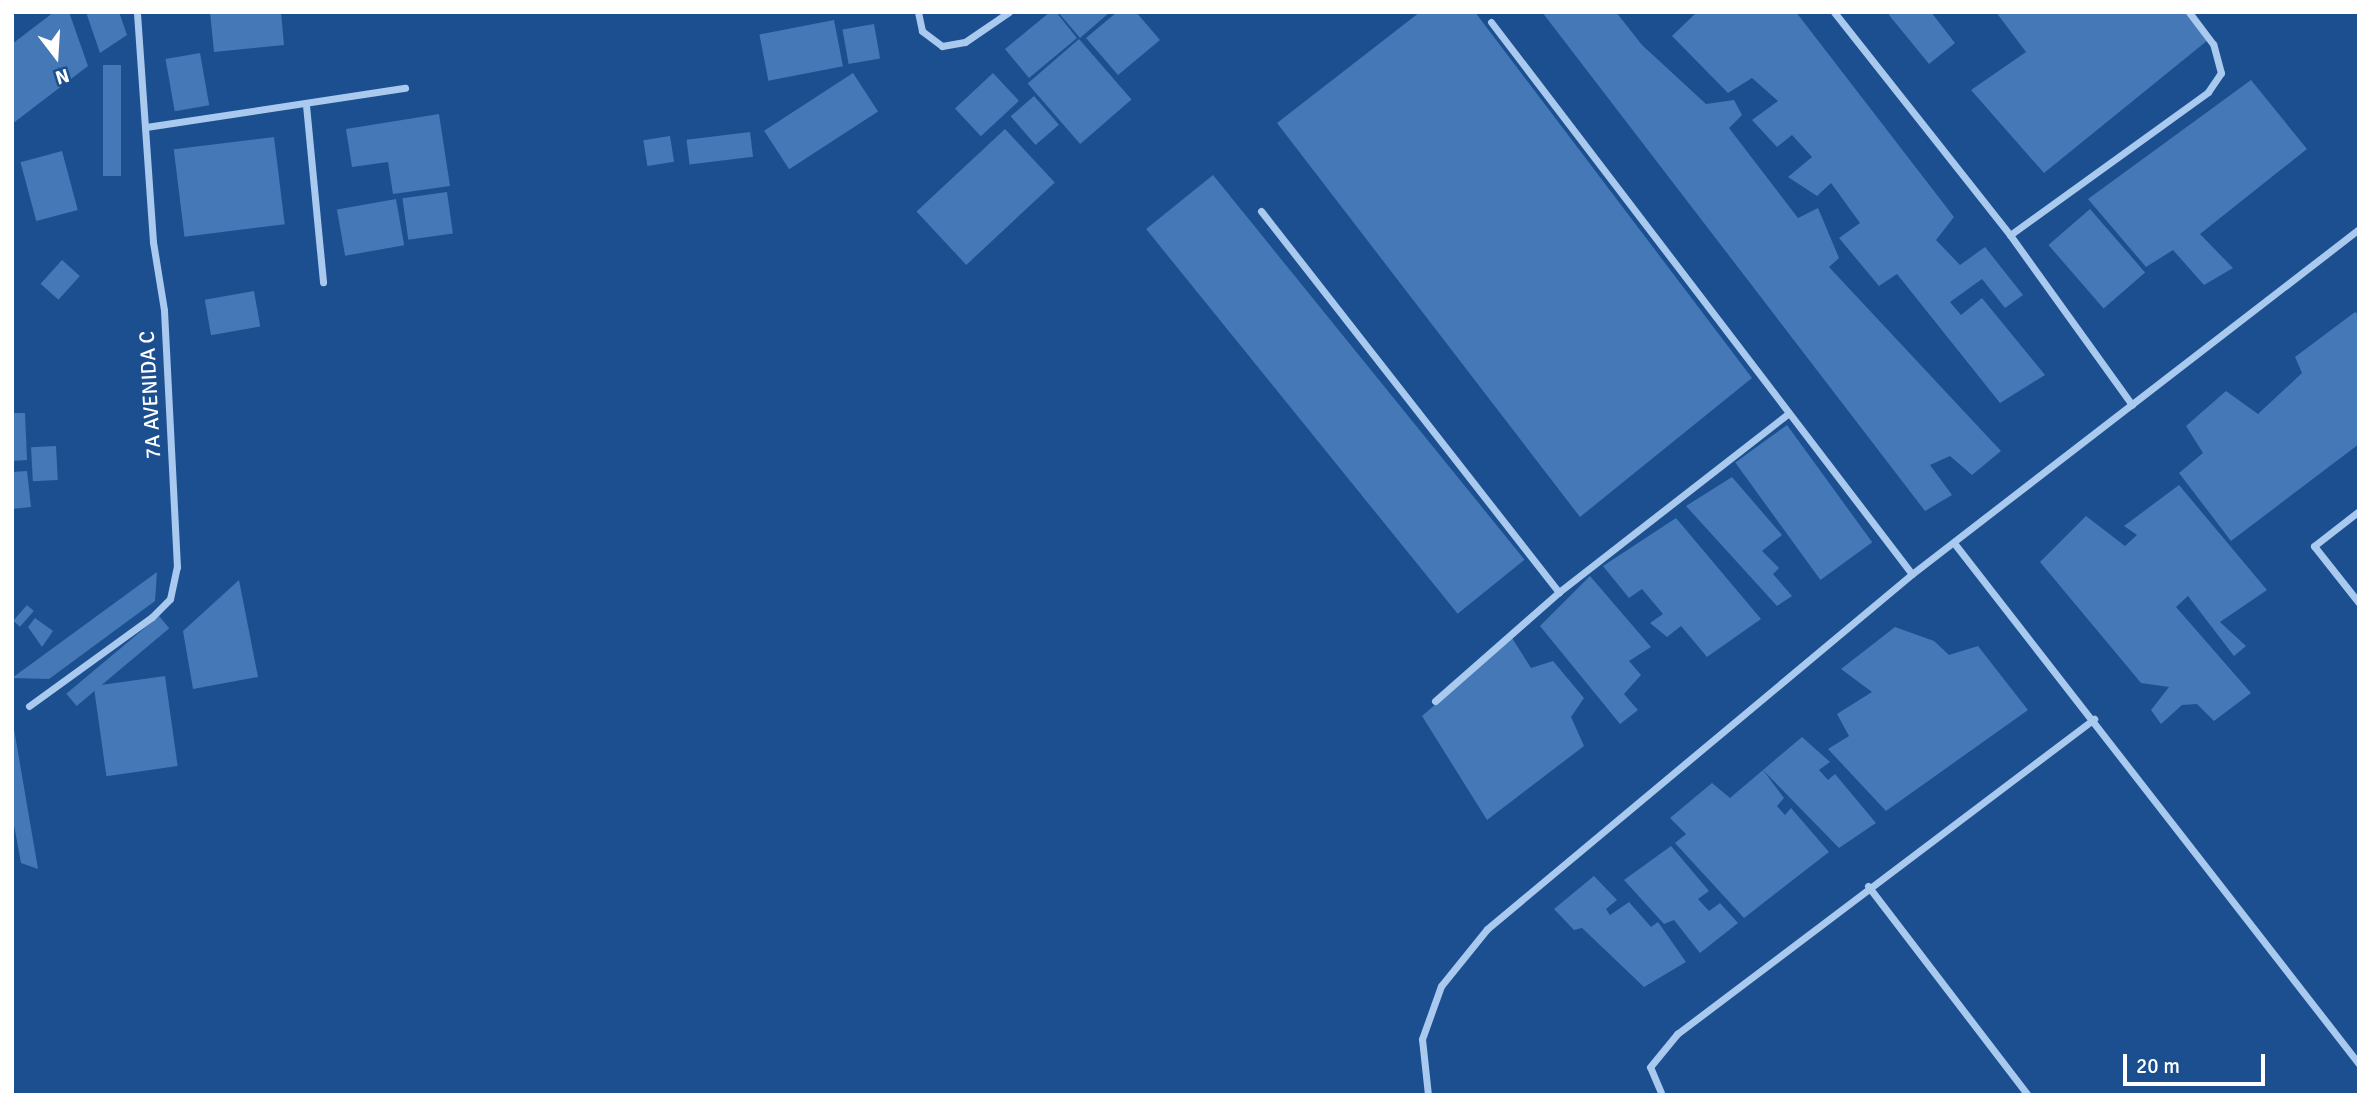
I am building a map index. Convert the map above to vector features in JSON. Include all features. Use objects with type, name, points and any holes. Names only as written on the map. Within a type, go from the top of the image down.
[{"type":"street","name":"7A AVENIDA C","points":[[29,706],[152,617],[170,599],[177,567],[164,310],[153,242],[137,12]]},
{"type":"street","points":[[918,12],[922,31],[942,46],[965,42],[1009,12]]},
{"type":"street","points":[[1834,12],[2010,235],[2132,405]]},
{"type":"street","points":[[2010,235],[2208,92],[2221,73],[2213,44],[2189,12]]},
{"type":"street","points":[[1491,22],[1912,574]]},
{"type":"street","points":[[146,127],[405,88]]},
{"type":"street","points":[[306,105],[323,282]]},
{"type":"street","points":[[1261,211],[1559,592]]},
{"type":"street","points":[[1428,1095],[1422,1038],[1441,986],[1487,929],[1912,574],[2359,229]]},
{"type":"street","points":[[1435,701],[1559,592],[1789,413]]},
{"type":"street","points":[[2359,511],[2314,546],[2359,603]]},
{"type":"street","points":[[1954,543],[2094,719],[2359,1064]]},
{"type":"street","points":[[1662,1095],[1650,1067],[1677,1034],[1868,886],[2094,719]]},
{"type":"street","points":[[1868,886],[2028,1095]]},
{"type":"building","points":[[54,12],[69,12],[88,66],[12,124],[12,44]]},
{"type":"building","points":[[86,12],[119,12],[127,35],[100,53]]},
{"type":"building","points":[[210,12],[281,12],[284,45],[214,52]]},
{"type":"building","points":[[1050,12],[1056,12],[1077,38],[1029,78],[1005,49]]},
{"type":"building","points":[[1058,12],[1110,12],[1080,38]]},
{"type":"building","points":[[1117,12],[1136,12],[1160,40],[1118,75],[1086,38]]},
{"type":"building","points":[[1420,12],[1475,12],[1752,378],[1580,517],[1277,123]]},
{"type":"building","points":[[1542,12],[1616,12],[1642,45],[1706,104],[1734,100],[1742,115],[1729,128],[1798,218],[1818,208],[1839,258],[1829,267],[2001,451],[1972,475],[1950,456],[1930,465],[1952,495],[1925,511]]},
{"type":"building","points":[[1697,12],[1796,12],[1954,217],[1936,240],[1960,265],[1985,247],[2023,295],[2005,308],[1982,279],[1950,302],[1961,315],[1982,298],[2045,375],[2000,403],[1897,274],[1879,286],[1839,238],[1860,223],[1831,183],[1817,196],[1788,177],[1812,157],[1792,135],[1777,147],[1752,120],[1778,101],[1752,78],[1728,93],[1672,36]]},
{"type":"building","points":[[1892,12],[1931,12],[1955,43],[1929,64],[1889,15]]},
{"type":"building","points":[[1996,12],[2185,12],[2208,40],[2044,173],[1971,90],[2026,52]]},
{"type":"building","points":[[834,20],[843,66],[768,81],[759,35]]},
{"type":"building","points":[[874,24],[880,58],[849,64],[842,30]]},
{"type":"building","points":[[1079,39],[1131,99],[1080,144],[1028,84]]},
{"type":"building","points":[[200,53],[209,105],[175,111],[166,59]]},
{"type":"building","points":[[103,65],[121,65],[121,176],[103,176]]},
{"type":"building","points":[[853,73],[878,112],[789,169],[764,131]]},
{"type":"building","points":[[993,73],[1019,101],[981,136],[955,108]]},
{"type":"building","points":[[2251,80],[2307,149],[2200,234],[2233,268],[2204,285],[2173,250],[2146,267],[2088,199]]},
{"type":"building","points":[[1034,96],[1059,125],[1036,145],[1011,116]]},
{"type":"building","points":[[439,114],[450,186],[393,194],[388,162],[352,167],[346,129]]},
{"type":"building","points":[[1005,129],[1055,182],[966,265],[917,212]]},
{"type":"building","points":[[750,132],[753,157],[690,165],[686,140]]},
{"type":"building","points":[[670,136],[674,162],[647,166],[643,140]]},
{"type":"building","points":[[274,137],[285,224],[184,237],[174,149]]},
{"type":"building","points":[[62,151],[78,210],[36,221],[20,162]]},
{"type":"building","points":[[1213,175],[1525,560],[1458,614],[1146,229]]},
{"type":"building","points":[[447,192],[453,234],[408,240],[402,198]]},
{"type":"building","points":[[396,199],[404,245],[345,256],[337,209]]},
{"type":"building","points":[[2090,209],[2145,272],[2104,308],[2048,245]]},
{"type":"building","points":[[62,260],[80,276],[58,300],[41,284]]},
{"type":"building","points":[[254,291],[260,326],[211,335],[205,300]]},
{"type":"building","points":[[2355,312],[2359,315],[2359,444],[2231,541],[2179,473],[2203,453],[2186,426],[2226,391],[2258,414],[2302,373],[2295,357]]},
{"type":"building","points":[[12,413],[25,413],[27,460],[12,461]]},
{"type":"building","points":[[1787,425],[1872,542],[1820,580],[1735,463]]},
{"type":"building","points":[[56,446],[58,480],[33,481],[31,447]]},
{"type":"building","points":[[27,471],[31,507],[12,509],[12,472]]},
{"type":"building","points":[[1732,477],[1782,535],[1762,551],[1779,568],[1773,574],[1792,596],[1777,606],[1686,506]]},
{"type":"building","points":[[2179,485],[2267,590],[2220,622],[2246,646],[2234,656],[2188,596],[2176,607],[2251,693],[2214,721],[2197,704],[2182,705],[2161,724],[2151,710],[2169,687],[2141,683],[2040,562],[2086,516],[2125,546],[2137,535],[2124,526]]},
{"type":"building","points":[[1676,518],[1761,619],[1707,657],[1681,626],[1667,637],[1650,623],[1663,614],[1642,589],[1629,598],[1603,566]]},
{"type":"building","points":[[157,572],[155,601],[49,679],[12,678]]},
{"type":"building","points":[[1590,576],[1651,647],[1629,661],[1641,675],[1624,694],[1638,710],[1620,724],[1540,626]]},
{"type":"building","points":[[239,580],[258,677],[193,689],[183,631]]},
{"type":"building","points":[[27,605],[34,611],[20,627],[13,621]]},
{"type":"building","points":[[159,616],[169,628],[77,706],[66,694]]},
{"type":"building","points":[[35,618],[53,631],[42,647],[28,627]]},
{"type":"building","points":[[1895,627],[1934,641],[1949,655],[1978,646],[2028,710],[1886,811],[1828,749],[1849,736],[1837,714],[1872,692],[1841,669]]},
{"type":"building","points":[[1512,638],[1531,668],[1553,661],[1584,698],[1571,717],[1584,746],[1487,820],[1422,716]]},
{"type":"building","points":[[165,676],[178,766],[106,776],[94,686]]},
{"type":"building","points":[[14,729],[38,869],[21,863],[12,814]]},
{"type":"building","points":[[1802,737],[1830,762],[1819,770],[1828,780],[1835,774],[1876,823],[1839,848],[1763,770]]},
{"type":"building","points":[[1763,770],[1784,798],[1777,806],[1785,815],[1791,808],[1829,852],[1744,918],[1675,843],[1686,834],[1670,818],[1712,783],[1730,798]]},
{"type":"building","points":[[1671,846],[1709,891],[1698,899],[1709,911],[1720,903],[1738,923],[1700,953],[1674,920],[1664,924],[1624,880]]},
{"type":"building","points":[[1594,876],[1617,900],[1606,909],[1610,915],[1629,902],[1651,927],[1658,922],[1686,962],[1644,987],[1582,928],[1574,930],[1554,909]]}]
